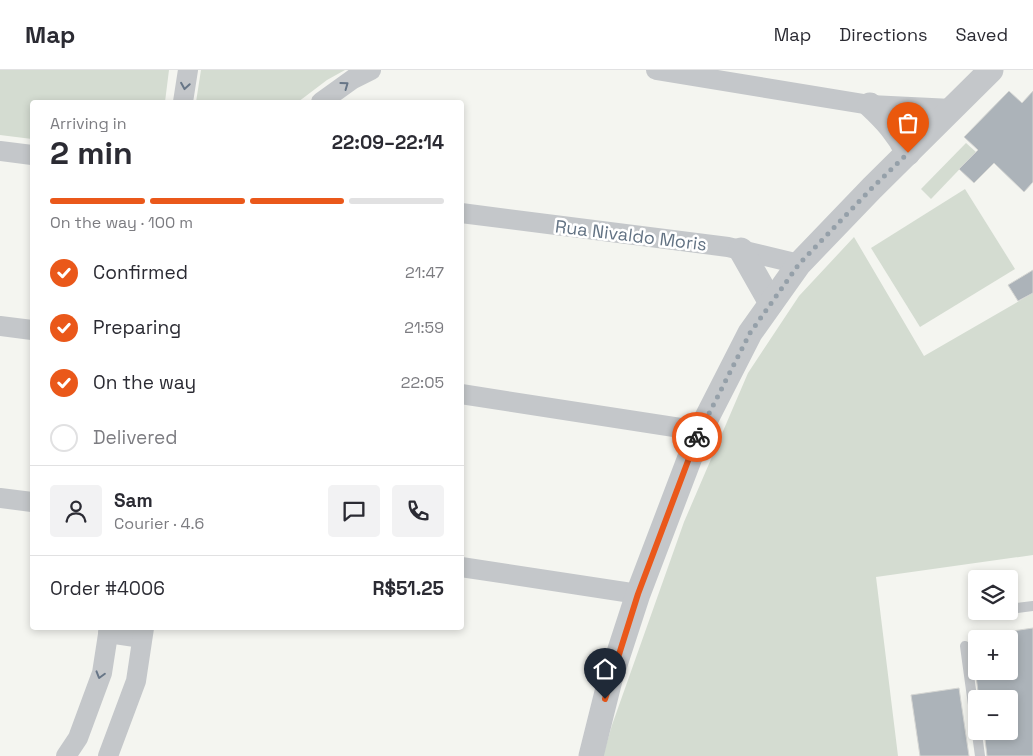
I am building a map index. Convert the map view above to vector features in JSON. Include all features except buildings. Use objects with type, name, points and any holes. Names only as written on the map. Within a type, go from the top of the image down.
[{"type":"street","points":[[183,100],[188,70]]},
{"type":"street","points":[[324,100],[353,79],[371,70]]},
{"type":"street","points":[[656,70],[870,105],[952,109]]},
{"type":"street","points":[[591,756],[610,680],[638,594],[700,431],[750,333],[799,264],[872,188],[991,70]]},
{"type":"street","points":[[870,105],[889,123],[908,153]]},
{"type":"street","points":[[0,152],[30,156]]},
{"type":"street","name":"Rua Nivaldo Moris","points":[[464,213],[741,250],[799,264]]},
{"type":"street","points":[[741,250],[771,303]]},
{"type":"street","points":[[0,326],[30,330]]},
{"type":"street","points":[[464,394],[700,431]]},
{"type":"street","points":[[0,498],[30,502]]},
{"type":"street","points":[[464,567],[638,594]]},
{"type":"street","points":[[66,756],[78,738],[102,673],[108,630],[143,633],[136,681],[108,756]]},
{"type":"lane","points":[[1018,608],[1033,606]]},
{"type":"lane","points":[[965,646],[980,756]]},
{"type":"shaded area","points":[[0,70],[169,70],[165,100],[30,100],[30,139],[0,135]]},
{"type":"shaded area","points":[[201,70],[345,70],[327,80],[301,100],[196,100]]},
{"type":"shaded area","points":[[966,143],[976,152],[931,199],[921,189]]},
{"type":"shaded area","points":[[965,189],[1015,269],[920,327],[871,248]]},
{"type":"shaded area","points":[[854,237],[924,356],[1033,293],[1033,555],[876,577],[898,756],[603,756],[612,725],[684,522],[748,373],[799,296]]},
{"type":"way so far","points":[[697,437],[750,333],[799,264],[908,153]]},
{"type":"route","points":[[605,699],[638,594],[697,437]]}]
